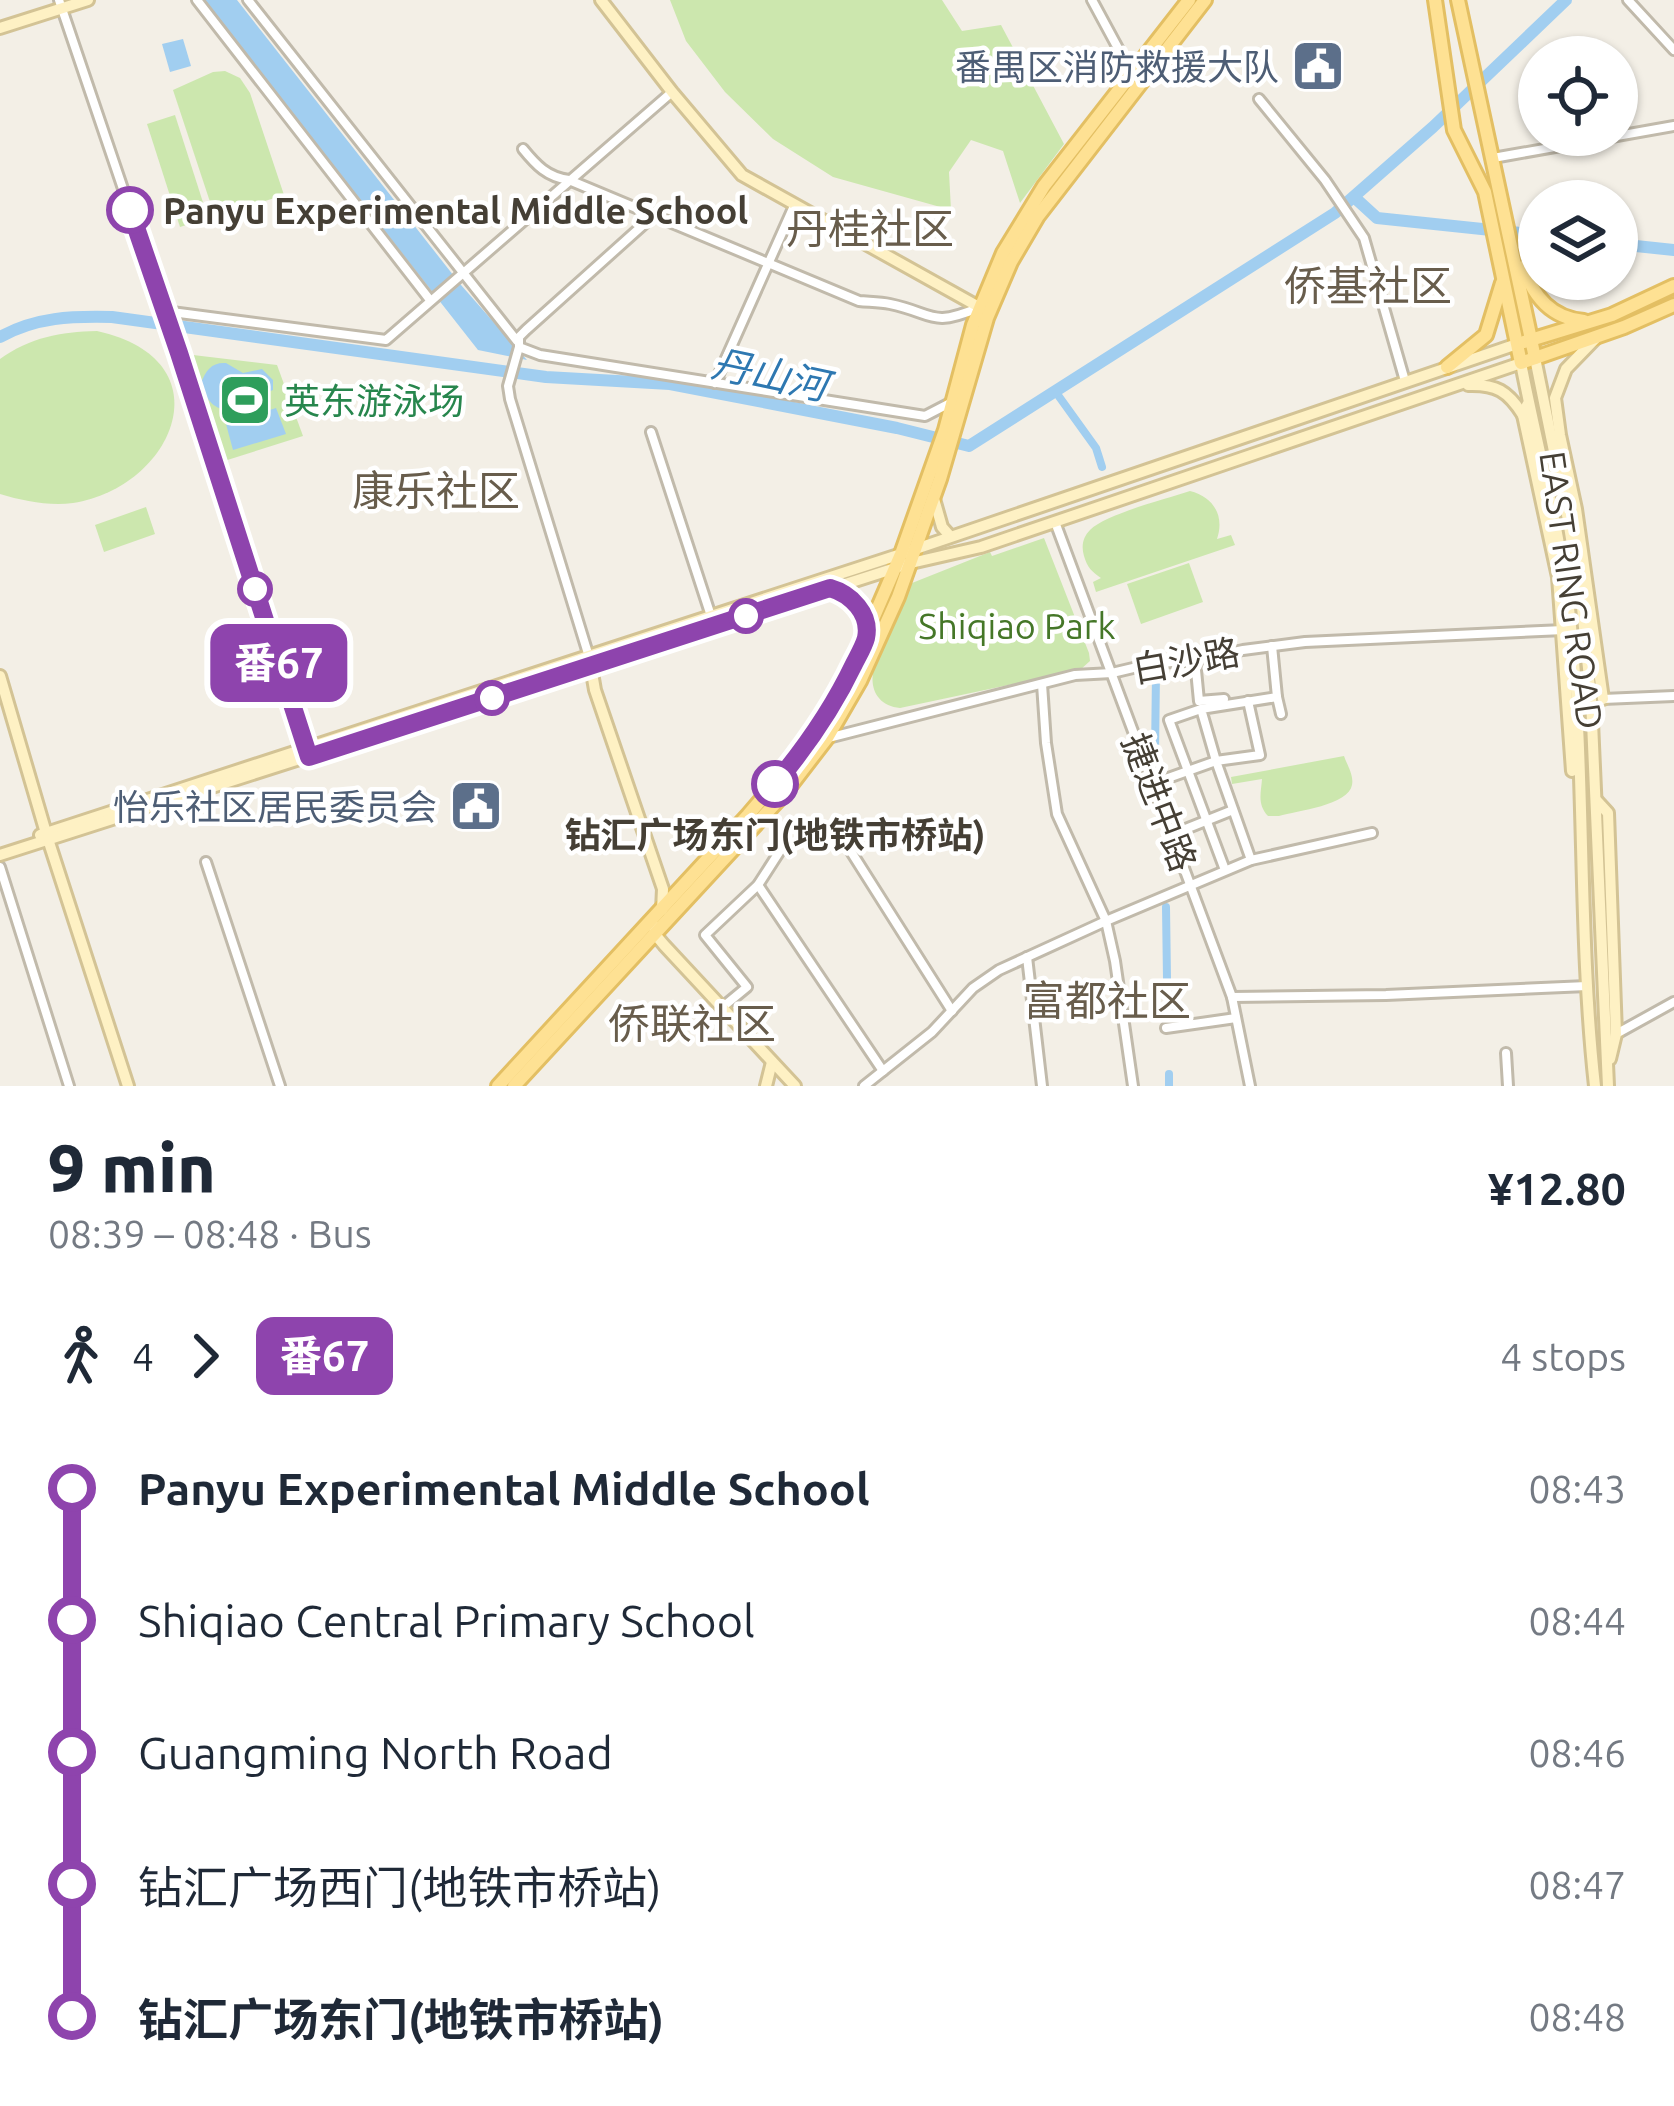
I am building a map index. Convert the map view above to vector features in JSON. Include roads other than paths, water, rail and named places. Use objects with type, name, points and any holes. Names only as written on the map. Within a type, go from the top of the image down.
[{"type":"main road","points":[[0,28],[60,4],[88,0]]},
{"type":"main road","points":[[601,0],[742,175],[980,307]]},
{"type":"main road","points":[[949,432],[952,401],[980,307],[1003,253],[1029,209],[1189,0]]},
{"type":"main road","points":[[514,1086],[784,794],[827,738],[869,662],[987,318],[1024,238],[1204,0]]},
{"type":"main road","name":"EAST RING ROAD","points":[[1435,0],[1454,130],[1513,244],[1524,342]]},
{"type":"main road","name":"EAST RING ROAD","points":[[1458,0],[1493,158],[1498,248],[1558,475],[1582,607],[1588,671],[1597,699]]},
{"type":"main road","points":[[1513,244],[1528,282],[1551,310],[1565,318],[1591,321]]},
{"type":"main road","points":[[1447,367],[1486,335],[1504,276]]},
{"type":"main road","points":[[590,662],[711,616],[909,555],[953,535],[1591,321],[1674,286]]},
{"type":"main road","points":[[909,555],[961,552],[1055,522],[1528,361],[1674,305]]},
{"type":"main road","points":[[1558,475],[1555,398],[1560,380],[1598,336]]},
{"type":"main road","name":"EAST RING ROAD","points":[[1528,361],[1528,401],[1556,523],[1576,698],[1584,986]]},
{"type":"main road","points":[[1453,385],[1495,386],[1509,395],[1523,415],[1558,577],[1566,630],[1589,1086]]},
{"type":"main road","points":[[1523,415],[1528,401]]},
{"type":"main road","name":"EAST RING ROAD","points":[[1559,431],[1576,509],[1597,699],[1595,799],[1610,1086]]},
{"type":"main road","points":[[498,1086],[809,741],[845,681],[896,568],[909,555],[934,499],[942,454]]},
{"type":"main road","points":[[934,499],[942,527],[953,535],[961,552]]},
{"type":"main road","points":[[0,852],[896,568]]},
{"type":"main road","points":[[830,588],[856,604],[865,620],[866,637]]},
{"type":"main road","points":[[590,662],[663,889],[654,933]]},
{"type":"main road","points":[[0,676],[128,1086]]},
{"type":"main road","points":[[1569,720],[1576,698],[1597,699]]},
{"type":"main road","points":[[1578,742],[1594,743]]},
{"type":"main road","points":[[1595,799],[1607,813],[1616,1034],[1607,1071]]},
{"type":"main road","points":[[654,933],[795,1086]]},
{"type":"main road","points":[[1589,1086],[1590,1041]]},
{"type":"main road","points":[[766,1086],[772,1062]]},
{"type":"street","points":[[197,0],[430,300]]},
{"type":"street","points":[[248,0],[518,344],[540,355],[925,416],[952,401]]},
{"type":"street","points":[[1092,0],[1135,71]]},
{"type":"street","points":[[1628,0],[1674,50]]},
{"type":"street","points":[[60,4],[308,753]]},
{"type":"street","points":[[166,315],[382,342],[672,92]]},
{"type":"street","points":[[1259,100],[1325,180],[1364,238],[1405,381]]},
{"type":"street","points":[[1493,158],[1674,126]]},
{"type":"street","points":[[523,149],[538,168],[555,178],[859,301],[891,304],[935,320],[980,307]]},
{"type":"street","points":[[715,383],[794,206]]},
{"type":"street","points":[[590,662],[508,386],[519,338],[653,216]]},
{"type":"street","points":[[651,432],[711,616]]},
{"type":"street","name":"捷进中路","points":[[1055,522],[1232,997],[1250,1086]]},
{"type":"street","name":"白沙路","points":[[809,741],[1075,675],[1150,664],[1273,646],[1566,630]]},
{"type":"street","points":[[1273,646],[1281,714]]},
{"type":"street","points":[[1195,660],[1199,701],[1223,700]]},
{"type":"street","points":[[1042,684],[1057,814],[1106,921],[1133,1086]]},
{"type":"street","points":[[1597,699],[1674,696]]},
{"type":"street","points":[[1225,871],[1169,720],[1201,709],[1277,697]]},
{"type":"street","points":[[1154,783],[1216,760],[1260,755],[1248,701]]},
{"type":"street","points":[[1201,709],[1251,860]]},
{"type":"street","points":[[1172,835],[1233,811]]},
{"type":"street","points":[[864,1086],[932,1032],[973,988],[1000,970],[1251,860],[1372,832]]},
{"type":"street","points":[[724,1006],[747,987],[705,935],[758,885],[785,843]]},
{"type":"street","points":[[850,850],[952,1010]]},
{"type":"street","points":[[206,862],[280,1086]]},
{"type":"street","points":[[0,867],[69,1086]]},
{"type":"street","points":[[758,885],[883,1071]]},
{"type":"street","points":[[1028,957],[1042,1086]]},
{"type":"street","points":[[1232,997],[1584,986]]},
{"type":"street","points":[[1616,1034],[1674,1002]]},
{"type":"street","points":[[1166,1028],[1236,1018]]},
{"type":"street","points":[[1506,1053],[1508,1086]]},
{"type":"water","points":[[203,0],[237,0],[461,285],[527,360],[478,350]]},
{"type":"water","points":[[183,39],[191,66],[170,72],[162,44]]},
{"type":"water","points":[[226,363],[243,373],[262,369],[273,380],[273,390],[245,396],[232,408],[219,408],[208,399],[201,383],[210,368]]},
{"type":"water","points":[[276,408],[286,434],[233,450],[226,424]]},
{"type":"waterway","name":"丹山河","points":[[0,337],[54,319],[112,317],[546,377],[670,384],[969,446],[1335,213],[1566,0]]},
{"type":"waterway","points":[[1354,197],[1377,218],[1518,233]]},
{"type":"waterway","points":[[1638,246],[1674,250]]},
{"type":"waterway","points":[[1055,391],[1096,448],[1102,467]]},
{"type":"waterway","points":[[1155,754],[1156,673]]},
{"type":"waterway","points":[[1166,907],[1167,979]]},
{"type":"waterway","points":[[1169,1074],[1169,1086]]},
{"type":"place","name":"番禺区消防救援大队","points":[[1318,66]]},
{"type":"place","name":"Panyu Experimental Middle School","points":[[130,210]]},
{"type":"place","name":"英东游泳场","points":[[245,400]]},
{"type":"place","name":"钻汇广场东门(地铁市桥站)","points":[[775,784]]},
{"type":"place","name":"怡乐社区居民委员会","points":[[476,806]]},
{"type":"district","name":"丹桂社区","points":[[870,228]]},
{"type":"district","name":"侨基社区","points":[[1368,285]]},
{"type":"district","name":"康乐社区","points":[[436,490]]},
{"type":"district","name":"富都社区","points":[[1107,1000]]},
{"type":"district","name":"侨联社区","points":[[692,1023]]},
{"type":"park label","name":"Shiqiao Park","points":[[1017,625]]}]
